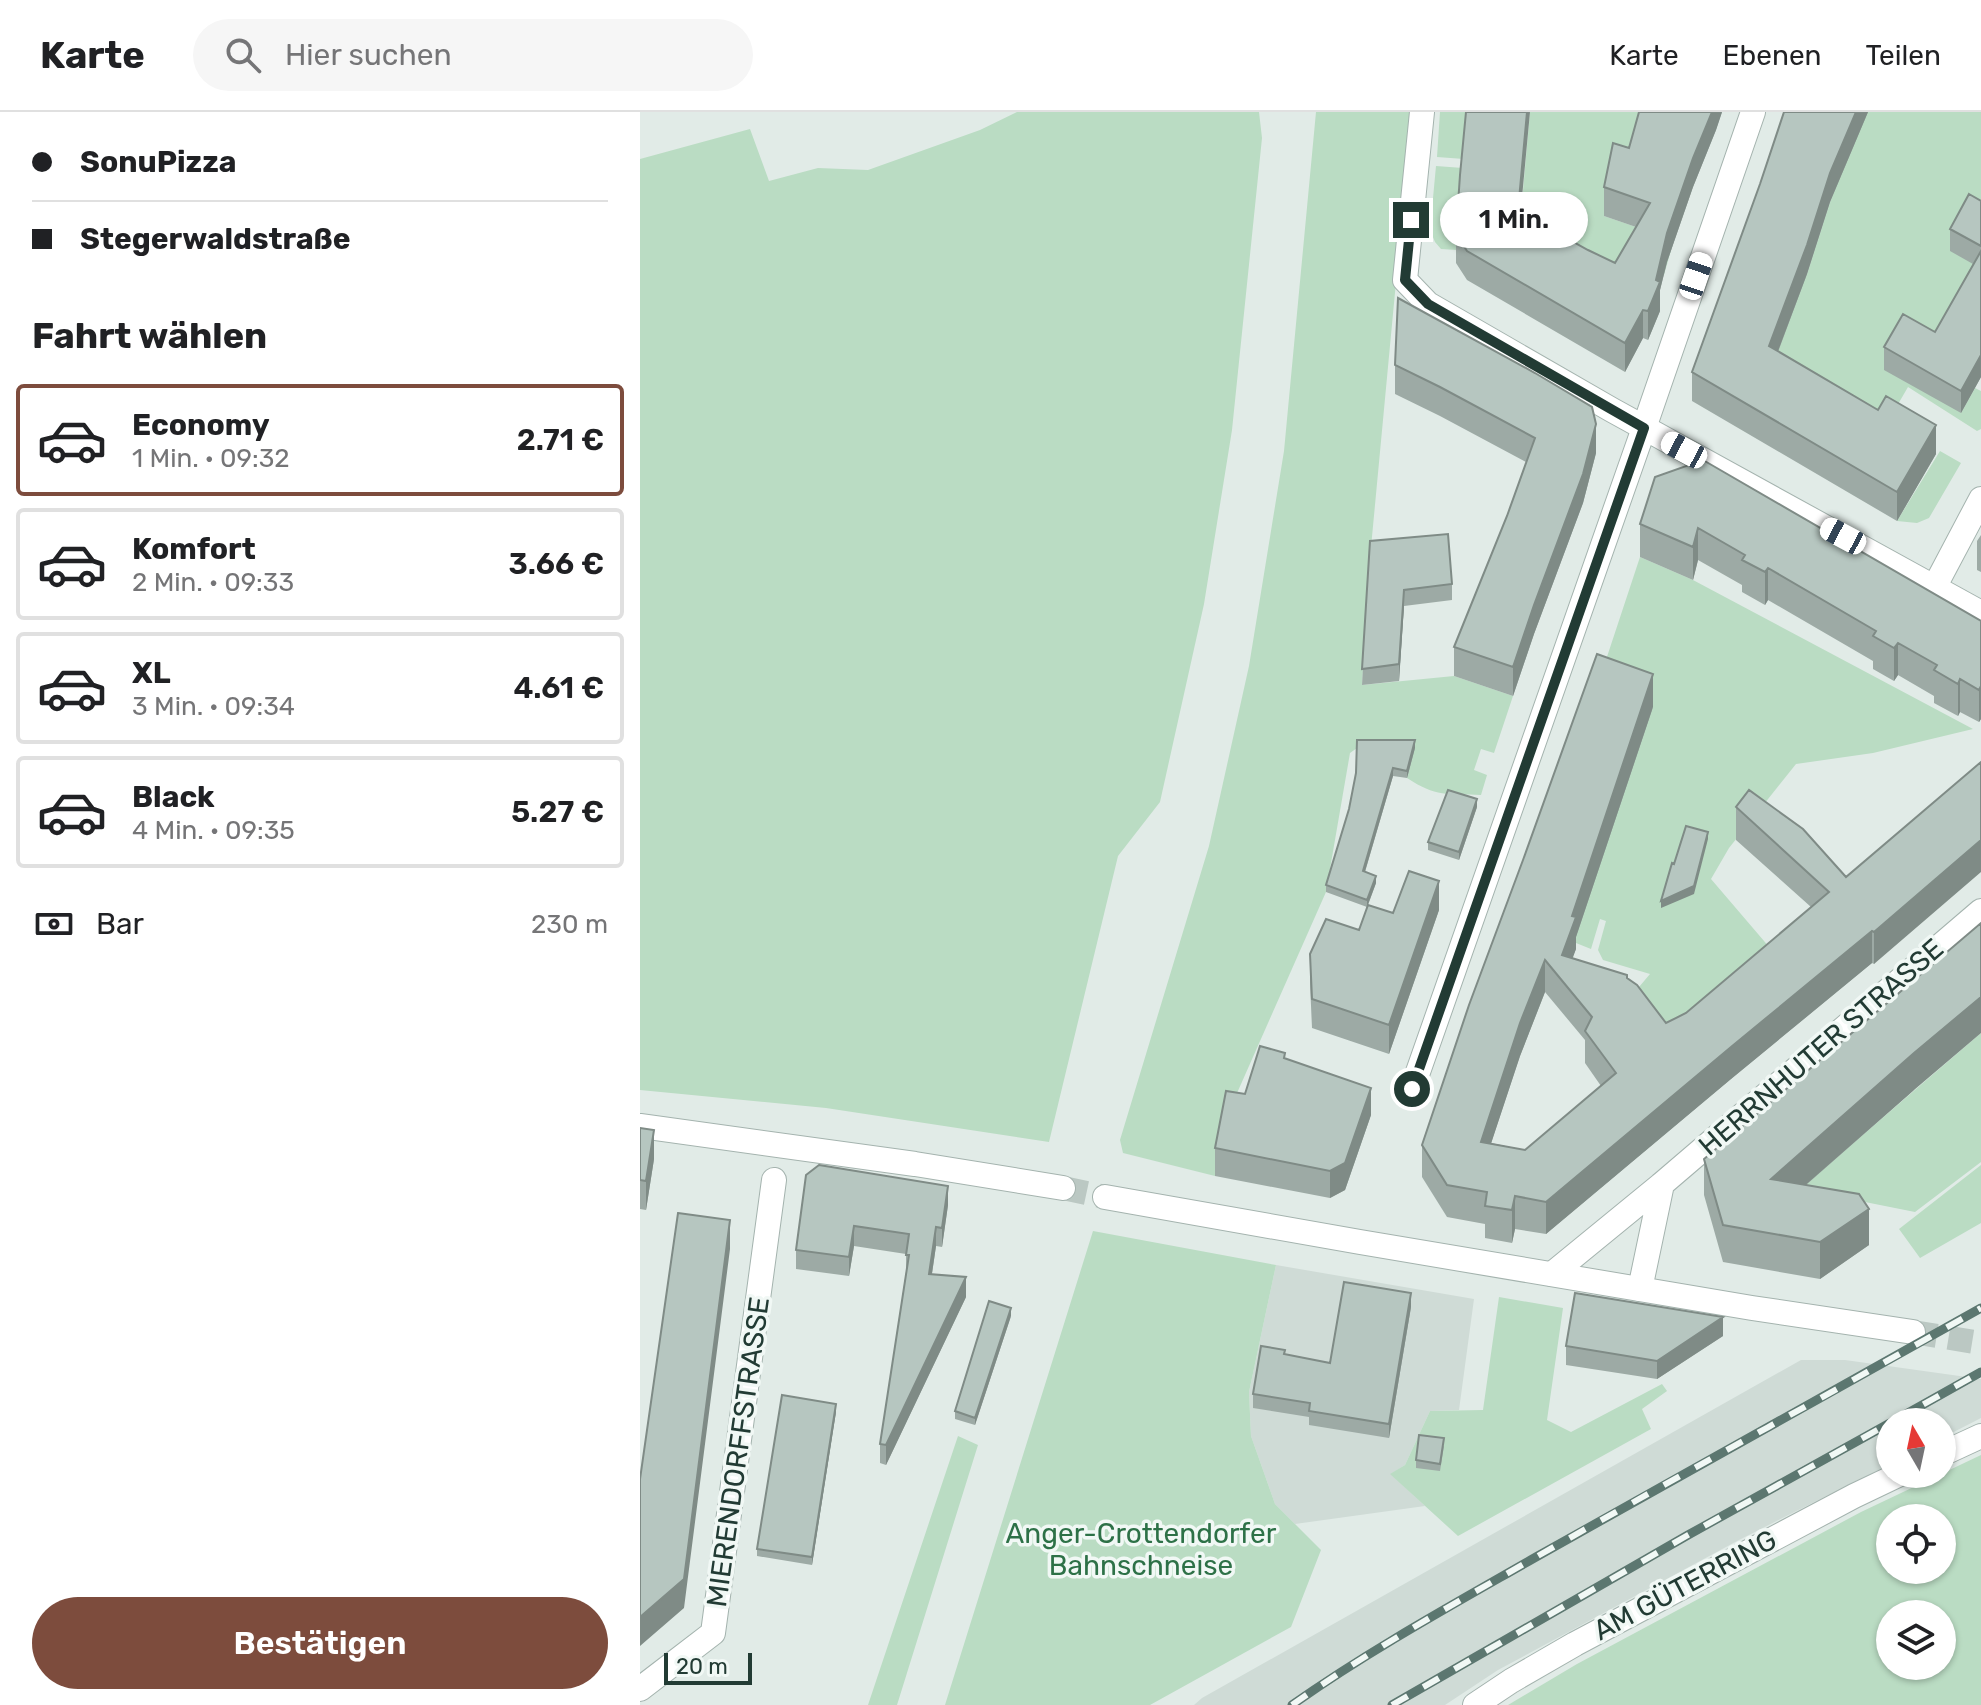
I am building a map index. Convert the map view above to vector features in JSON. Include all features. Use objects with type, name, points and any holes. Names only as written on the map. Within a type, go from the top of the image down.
[{"type":"street","points":[[1422,112],[1405,280],[1428,304],[1644,428],[1981,613]]},
{"type":"street","points":[[1412,1089],[1753,112]]},
{"type":"street","points":[[1935,586],[1981,499]]},
{"type":"street","name":"HERRNHUTER STRASSE","points":[[1552,1274],[1981,911]]},
{"type":"street","points":[[640,1126],[1063,1188]]},
{"type":"street","name":"MIERENDORFFSTRASSE","points":[[640,1689],[713,1633],[774,1180]]},
{"type":"street","points":[[1640,1289],[1662,1184]]},
{"type":"street","points":[[1105,1197],[1673,1295],[1913,1332]]},
{"type":"street","points":[[1956,1448],[1981,1436]]},
{"type":"street","name":"AM GÜTERRING","points":[[1475,1705],[1575,1644],[1876,1485]]},
{"type":"shaded area","points":[[1276,1265],[1474,1299],[1459,1410],[1430,1411],[1405,1465],[1391,1474],[1425,1506],[1295,1524],[1275,1504],[1251,1436],[1249,1392]]},
{"type":"shaded area","points":[[1801,1360],[1845,1360],[1981,1379],[1981,1418],[1956,1431],[1956,1408],[1876,1408],[1876,1471],[1739,1540],[1498,1670],[1445,1705],[1194,1705]]},
{"type":"green space","points":[[1017,112],[1259,112],[1262,138],[1232,430],[1204,604],[1160,802],[1118,856],[1049,1142],[826,1108],[640,1090],[640,159],[750,129],[769,181],[818,168],[868,170],[980,130]]},
{"type":"green space","points":[[1316,112],[1412,112],[1370,558],[1362,685],[1454,676],[1513,696],[1494,753],[1481,749],[1474,770],[1487,775],[1481,795],[1434,791],[1407,778],[1414,748],[1357,748],[1350,753],[1326,892],[1226,1118],[1215,1176],[1123,1153],[1120,1140],[1209,846],[1249,666],[1284,451]]},
{"type":"green space","points":[[1440,112],[1468,112],[1464,159],[1437,157]]},
{"type":"green space","points":[[1530,112],[1648,112],[1604,216],[1674,240],[1664,275],[1518,246]]},
{"type":"green space","points":[[1866,112],[1981,112],[1981,269],[1961,413],[1975,388],[1981,391],[1981,429],[1977,431],[1908,387],[1876,442],[1787,387],[1775,343],[1807,274],[1830,202]]},
{"type":"green space","points":[[1436,166],[1463,168],[1457,250],[1441,249],[1430,230]]},
{"type":"green space","points":[[1940,451],[1961,463],[1929,518],[1917,523],[1897,521]]},
{"type":"green space","points":[[1640,557],[1693,580],[1973,729],[1873,753],[1796,764],[1729,848],[1711,879],[1776,955],[1668,1048],[1639,987],[1650,974],[1603,960],[1598,950],[1606,921],[1600,919],[1591,949],[1571,941],[1597,687]]},
{"type":"green space","points":[[1981,1033],[1981,1162],[1915,1212],[1800,1189]]},
{"type":"green space","points":[[1981,1165],[1981,1223],[1920,1258],[1899,1229]]},
{"type":"green space","name":"Anger-Crottendorfer Bahnschneise","points":[[1093,1231],[1276,1265],[1249,1392],[1251,1436],[1275,1504],[1321,1550],[1291,1627],[1150,1705],[945,1705]]},
{"type":"green space","points":[[1499,1297],[1563,1308],[1547,1420],[1571,1432],[1662,1384],[1667,1391],[1642,1409],[1651,1429],[1458,1536],[1390,1474],[1405,1465],[1430,1411],[1483,1410]]},
{"type":"green space","points":[[958,1436],[978,1445],[897,1705],[868,1705]]},
{"type":"green space","points":[[1981,1455],[1981,1705],[1508,1705],[1577,1664],[1876,1505],[1876,1584],[1956,1584],[1956,1504],[1878,1504],[1912,1488],[1956,1488],[1956,1467]]},
{"type":"building","points":[[1466,112],[1527,112],[1518,211],[1615,263],[1650,203],[1604,187],[1613,143],[1629,148],[1639,112],[1712,112],[1667,233],[1656,280],[1660,282],[1648,311],[1643,310],[1625,343],[1467,251],[1456,234]]},
{"type":"building","points":[[1784,112],[1856,112],[1830,173],[1769,346],[1878,410],[1886,396],[1936,425],[1897,492],[1692,372]]},
{"type":"building","points":[[1969,194],[1981,201],[1981,246],[1950,229]]},
{"type":"building","points":[[1981,251],[1981,355],[1961,391],[1884,347],[1903,314],[1935,332]]},
{"type":"building","points":[[1398,298],[1592,407],[1596,424],[1583,474],[1513,667],[1454,647],[1535,438],[1395,365]]},
{"type":"building","points":[[1703,460],[1981,621],[1979,690],[1960,679],[1958,684],[1934,670],[1937,665],[1898,643],[1894,648],[1873,636],[1876,631],[1768,568],[1765,572],[1742,560],[1745,555],[1698,528],[1693,547],[1640,524],[1655,477]]},
{"type":"building","points":[[1448,534],[1452,584],[1404,590],[1399,664],[1362,669],[1370,541]]},
{"type":"building","points":[[1597,654],[1653,674],[1572,916],[1576,917],[1562,955],[1627,975],[1666,1023],[1686,1013],[1829,892],[1736,807],[1749,790],[1803,829],[1846,877],[1981,762],[1981,840],[1546,1202],[1515,1196],[1512,1210],[1485,1206],[1487,1192],[1447,1185],[1422,1145],[1469,1005]],"holes":[[[1545,960],[1592,1017],[1585,1031],[1616,1073],[1525,1150],[1481,1142],[1520,1023]]]},
{"type":"building","points":[[1357,740],[1415,740],[1407,771],[1393,768],[1363,871],[1376,876],[1367,900],[1326,885],[1349,809],[1356,773]]},
{"type":"building","points":[[1448,790],[1477,799],[1459,852],[1428,842]]},
{"type":"building","points":[[1686,826],[1708,832],[1694,886],[1661,901],[1672,863]]},
{"type":"building","points":[[1409,871],[1439,881],[1389,1025],[1312,999],[1310,954],[1326,919],[1359,930],[1368,905],[1393,913]]},
{"type":"building","points":[[1981,923],[1981,997],[1771,1179],[1859,1194],[1869,1209],[1820,1242],[1723,1225],[1704,1159]]},
{"type":"building","points":[[1260,1046],[1285,1053],[1284,1058],[1371,1088],[1345,1163],[1330,1171],[1215,1148],[1226,1091],[1245,1094]]},
{"type":"building","points":[[640,1128],[654,1130],[646,1181],[640,1180]]},
{"type":"building","points":[[819,1165],[948,1186],[942,1228],[936,1227],[929,1274],[966,1277],[886,1445],[880,1444],[909,1255],[906,1255],[909,1234],[854,1226],[849,1257],[796,1250],[806,1175]]},
{"type":"building","points":[[678,1213],[730,1220],[684,1579],[640,1617],[640,1479]]},
{"type":"building","points":[[1344,1282],[1411,1293],[1389,1424],[1309,1411],[1310,1403],[1253,1394],[1261,1346],[1330,1363]]},
{"type":"building","points":[[1575,1293],[1723,1317],[1657,1361],[1566,1346]]},
{"type":"building","points":[[989,1301],[1011,1308],[975,1418],[955,1411]]},
{"type":"building","points":[[782,1395],[836,1404],[812,1557],[757,1549]]},
{"type":"building","points":[[1419,1435],[1444,1438],[1440,1464],[1416,1460]]},
{"type":"tunnel","points":[[1063,1188],[1105,1197]]},
{"type":"tunnel","points":[[1913,1332],[1981,1343]]},
{"type":"railway","points":[[1292,1705],[1443,1610],[1981,1308]]},
{"type":"railway","points":[[1917,1408],[1981,1372]]},
{"type":"railway","points":[[1392,1705],[1876,1431]]},
{"type":"route","points":[[1411,220],[1405,280],[1428,304],[1644,428],[1412,1089]]}]
